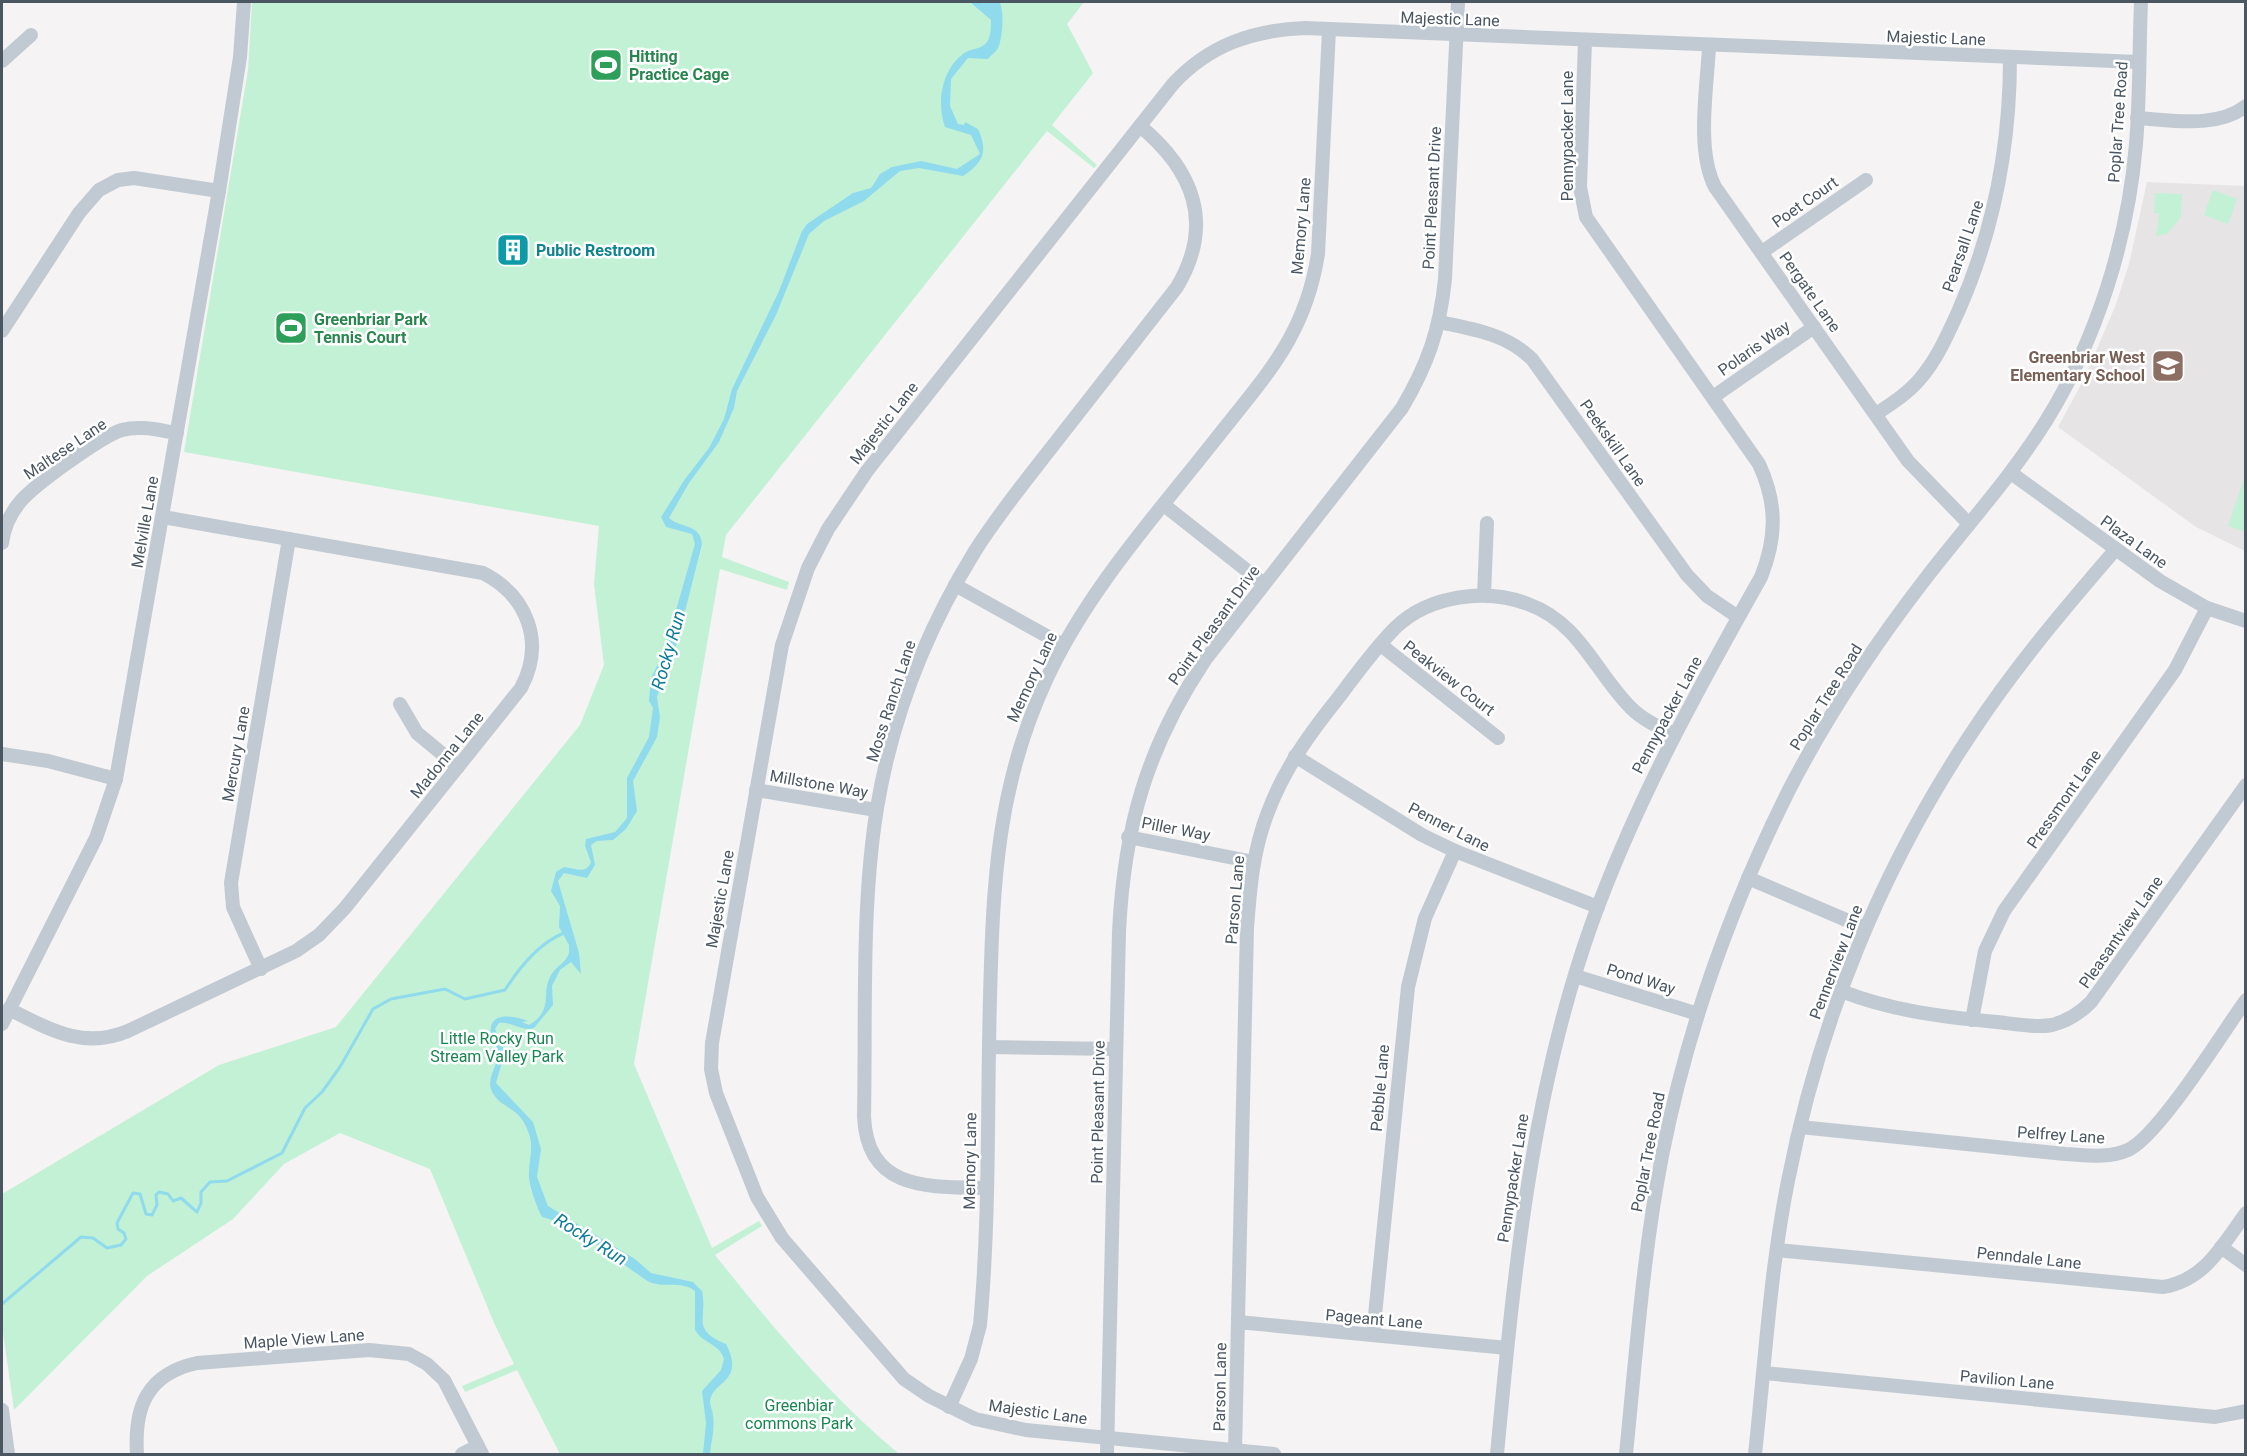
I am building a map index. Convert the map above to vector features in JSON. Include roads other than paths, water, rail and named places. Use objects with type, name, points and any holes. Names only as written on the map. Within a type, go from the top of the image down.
[{"type":"street","name":"Melville Lane","points":[[2,1024],[96,838],[116,779],[219,191],[240,57],[244,2]]},
{"type":"street","name":"Point Pleasant Drive","points":[[1107,1455],[1121,889],[1128,837],[1144,775],[1172,714],[1205,660],[1402,408],[1427,361],[1439,322],[1445,279],[1458,2]]},
{"type":"street","name":"Poplar Tree Road","points":[[1626,1455],[1654,1203],[1671,1112],[1698,1014],[1748,878],[1790,789],[1831,717],[1898,616],[2011,473],[2064,388],[2101,304],[2127,207],[2136,142],[2141,2]]},
{"type":"street","name":"Majestic Lane","points":[[1274,1455],[1002,1426],[949,1407],[915,1387],[891,1367],[782,1238],[757,1197],[716,1093],[711,1069],[712,1043],[784,635],[808,568],[828,529],[867,471],[1140,126],[1183,74],[1221,46],[1271,30],[1329,30],[2139,62]]},
{"type":"street","name":"Memory Lane","points":[[949,1407],[971,1359],[980,1325],[986,1188],[993,893],[1002,817],[1027,725],[1063,645],[1097,591],[1277,361],[1297,329],[1310,297],[1318,254],[1329,30]]},
{"type":"street","points":[[2,61],[31,35]]},
{"type":"street","name":"Pennypacker Lane","points":[[1497,1455],[1507,1348],[1533,1148],[1551,1064],[1575,976],[1598,907],[1632,823],[1674,734],[1769,558],[1774,514],[1767,481],[1759,464],[1586,217],[1580,187],[1585,41]]},
{"type":"street","name":"Pergate Lane","points":[[1709,46],[1705,150],[1708,169],[1715,187],[1921,477],[1969,524]]},
{"type":"street","name":"Pearsall Lane","points":[[1876,414],[1908,391],[1928,368],[1951,328],[1974,273],[1992,219],[2003,170],[2008,122],[2010,58]]},
{"type":"street","points":[[2137,118],[2206,121],[2232,114],[2246,106]]},
{"type":"street","name":"Moss Ranch Lane","points":[[986,1188],[927,1187],[906,1182],[881,1163],[866,1137],[864,1116],[868,911],[876,810],[907,692],[929,638],[955,585],[1002,512],[1177,287],[1188,267],[1196,226],[1191,195],[1178,164],[1160,143],[1140,126]]},
{"type":"street","points":[[2,331],[79,213],[99,190],[118,180],[134,178],[219,191]]},
{"type":"street","name":"Poet Court","points":[[1762,252],[1866,180]]},
{"type":"street","name":"Peekskill Lane","points":[[1439,322],[1493,334],[1517,346],[1532,359],[1692,582],[1738,618]]},
{"type":"street","name":"Polaris Way","points":[[1713,397],[1814,327]]},
{"type":"street","name":"Maltese Lane","points":[[2,543],[8,522],[21,501],[32,490],[107,437],[134,428],[177,433]]},
{"type":"street","name":"Plaza Lane","points":[[2011,473],[2160,581],[2207,608],[2246,621]]},
{"type":"street","points":[[1164,505],[1264,584]]},
{"type":"street","name":"Madonna Lane","points":[[9,1009],[63,1035],[84,1039],[104,1039],[128,1031],[296,951],[330,924],[522,688],[530,668],[531,632],[526,615],[513,595],[495,580],[467,569],[163,517]]},
{"type":"street","points":[[1484,595],[1487,523]]},
{"type":"street","name":"Mercury Lane","points":[[261,969],[233,907],[231,883],[289,539]]},
{"type":"street","name":"Pennerview Lane","points":[[1755,1455],[1777,1250],[1800,1127],[1820,1051],[1865,928],[1913,831],[1971,734],[2031,650],[2116,549]]},
{"type":"street","points":[[955,585],[1063,645]]},
{"type":"street","name":"Parson Lane","points":[[1235,1451],[1247,928],[1254,862],[1268,812],[1295,756],[1398,626],[1426,608],[1456,598],[1484,595],[1527,603],[1557,619],[1584,644],[1630,707],[1644,719],[1674,734]]},
{"type":"street","name":"Pressmont Lane","points":[[1972,1020],[1985,951],[2004,911],[2175,670],[2207,608]]},
{"type":"street","name":"Peakview Court","points":[[1381,645],[1497,738]]},
{"type":"street","points":[[400,704],[408,723],[417,733],[458,767]]},
{"type":"street","points":[[2,754],[48,761],[116,779]]},
{"type":"street","name":"Penner Lane","points":[[1295,756],[1422,835],[1455,851],[1598,907]]},
{"type":"street","name":"Pleasantview Lane","points":[[1841,991],[1898,1010],[2038,1026],[2062,1022],[2083,1010],[2098,993],[2246,785]]},
{"type":"street","name":"Millstone Way","points":[[756,790],[876,810]]},
{"type":"street","name":"Piller Way","points":[[1128,837],[1254,862]]},
{"type":"street","name":"Pebble Lane","points":[[1373,1335],[1408,987],[1425,918],[1455,851]]},
{"type":"street","points":[[1748,878],[1865,928]]},
{"type":"street","name":"Pond Way","points":[[1575,976],[1698,1014]]},
{"type":"street","name":"Pelfrey Lane","points":[[1800,1127],[2065,1154],[2100,1156],[2121,1153],[2148,1136],[2246,1000]]},
{"type":"street","points":[[989,1047],[1116,1048]]},
{"type":"street","name":"Penndale Lane","points":[[1777,1250],[2163,1287],[2195,1276],[2221,1247],[2246,1213]]},
{"type":"street","points":[[2221,1247],[2246,1265]]},
{"type":"street","name":"Pageant Lane","points":[[1238,1322],[1507,1348]]},
{"type":"street","name":"Maple View Lane","points":[[137,1455],[136,1425],[145,1398],[159,1380],[180,1367],[197,1363],[369,1350],[409,1354],[436,1371],[447,1386],[480,1450]]},
{"type":"street","name":"Pavilion Lane","points":[[1764,1373],[2215,1417],[2246,1411]]},
{"type":"street","points":[[2,1410],[8,1455]]},
{"type":"street","points":[[462,1455],[480,1450]]},
{"type":"water","name":"Rocky Run","points":[[970,2],[1000,2],[1002,13],[1002,31],[997,49],[988,59],[968,58],[951,79],[950,106],[958,124],[964,125],[965,122],[978,129],[983,144],[980,161],[963,176],[919,168],[900,171],[864,201],[824,221],[809,234],[776,315],[737,391],[734,408],[719,442],[689,483],[669,518],[698,533],[702,544],[677,643],[657,697],[660,717],[657,737],[633,781],[637,811],[626,829],[613,840],[597,841],[591,845],[595,865],[587,878],[564,873],[558,881],[579,953],[581,974],[571,962],[560,970],[552,986],[553,1005],[534,1028],[525,1029],[508,1023],[499,1023],[495,1029],[505,1052],[496,1083],[533,1122],[541,1149],[537,1177],[548,1206],[635,1259],[651,1273],[693,1282],[702,1291],[704,1328],[715,1339],[726,1344],[732,1367],[726,1380],[712,1395],[710,1402],[714,1425],[710,1454],[703,1454],[706,1423],[702,1391],[721,1370],[724,1359],[719,1350],[695,1330],[695,1291],[689,1287],[652,1283],[570,1228],[542,1217],[530,1183],[531,1142],[526,1127],[522,1119],[501,1103],[490,1088],[498,1053],[491,1035],[491,1027],[493,1022],[503,1017],[523,1019],[528,1021],[522,1022],[529,1025],[542,1013],[551,975],[569,953],[569,945],[559,927],[560,906],[551,891],[556,872],[564,867],[583,870],[589,866],[591,862],[585,846],[586,839],[615,832],[627,818],[627,778],[649,737],[653,708],[649,701],[651,678],[664,652],[695,544],[692,534],[666,527],[661,517],[685,479],[709,448],[724,419],[732,389],[779,291],[802,231],[807,224],[853,193],[871,188],[880,174],[892,167],[921,161],[957,169],[980,154],[971,135],[945,127],[941,107],[943,86],[951,67],[966,52],[985,44],[989,37],[991,20]]},
{"type":"waterway","points":[[2,1304],[81,1237],[93,1238],[107,1248],[121,1245],[126,1239],[124,1233],[118,1229],[117,1223],[133,1193],[140,1194],[146,1214],[152,1215],[157,1205],[156,1195],[159,1192],[168,1194],[173,1201],[181,1198],[197,1212],[201,1203],[201,1192],[210,1182],[227,1181],[282,1153],[305,1108],[322,1092],[340,1067],[373,1009],[391,999],[445,989],[465,999],[505,990],[530,957],[546,943],[564,933]]},
{"type":"place","name":"Hitting Practice Cage","points":[[606,65]]},
{"type":"place","name":"Public Restroom","points":[[513,250]]},
{"type":"place","name":"Greenbriar Park Tennis Court","points":[[291,328]]},
{"type":"place","name":"Greenbriar West Elementary School","points":[[2168,366]]},
{"type":"park label","name":"Little Rocky Run Stream Valley Park","points":[[497,1047]]},
{"type":"park label","name":"Greenbiar commons Park","points":[[799,1414]]}]
